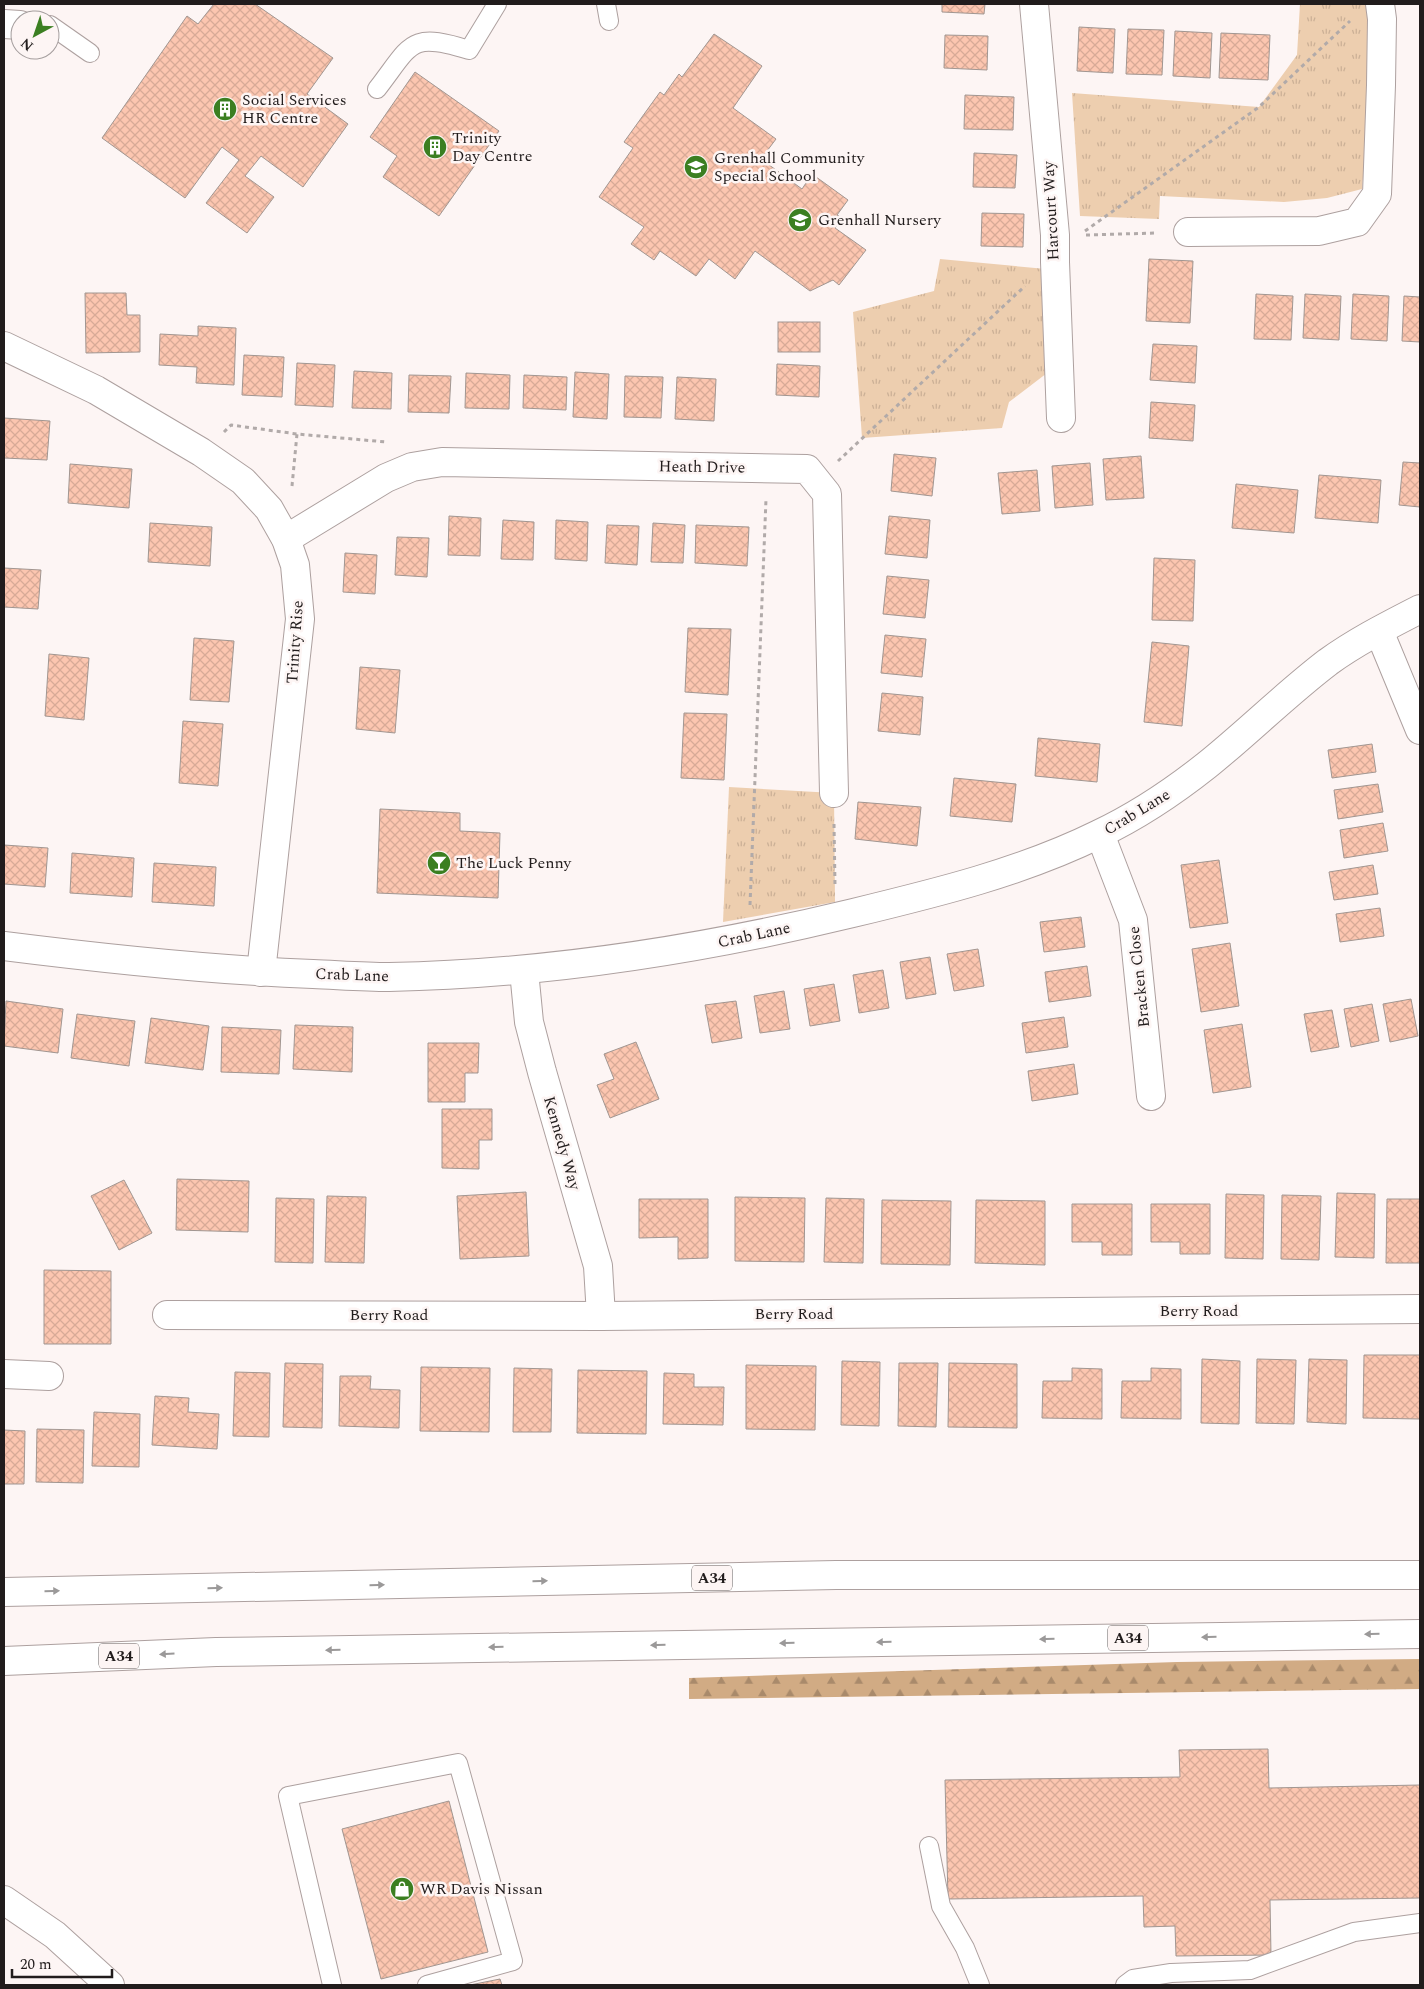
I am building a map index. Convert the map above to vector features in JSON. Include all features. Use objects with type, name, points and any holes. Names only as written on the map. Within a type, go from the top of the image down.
[{"type":"main road","name":"Harcourt Way","points":[[1034,4],[1055,235],[1061,418]]},
{"type":"main road","points":[[1188,232],[1319,231],[1357,222],[1377,194],[1382,19],[1380,4]]},
{"type":"main road","name":"Trinity Rise","points":[[4,346],[96,390],[201,452],[243,481],[269,509],[286,539],[295,565],[300,619],[262,972]]},
{"type":"main road","name":"Heath Drive","points":[[286,539],[386,478],[412,467],[442,462],[807,469],[817,481]]},
{"type":"main road","points":[[817,481],[828,494],[834,793]]},
{"type":"main road","name":"Crab Lane","points":[[4,946],[142,963],[262,972],[387,977],[524,970],[654,955],[834,918],[944,890],[1058,852],[1100,834],[1163,798],[1208,764],[1329,662],[1379,630],[1420,609]]},
{"type":"main road","points":[[1379,630],[1420,730]]},
{"type":"main road","name":"Bracken Close","points":[[1100,834],[1133,920],[1151,1096]]},
{"type":"main road","name":"Kennedy Way","points":[[524,970],[529,1022],[598,1266],[601,1316]]},
{"type":"main road","name":"Berry Road","points":[[167,1315],[601,1316],[1420,1309]]},
{"type":"main road","points":[[4,1374],[49,1376]]},
{"type":"main road","name":"A34","points":[[4,1592],[836,1575],[1420,1575]]},
{"type":"main road","name":"A34","points":[[10,1663],[226,1652],[1420,1634]]},
{"type":"main road","points":[[4,1900],[55,1935],[105,1984]]},
{"type":"lane","points":[[377,89],[408,49],[416,42],[430,40],[469,50],[497,4]]},
{"type":"lane","points":[[60,32],[90,53]]},
{"type":"lane","points":[[332,1985],[288,1796],[458,1763],[513,1961],[427,1985]]},
{"type":"lane","points":[[929,1846],[942,1906],[965,1948],[980,1985]]},
{"type":"lane","points":[[1125,1985],[1133,1979],[1171,1973],[1250,1970],[1354,1932],[1420,1923]]},
{"type":"path","points":[[1188,232],[1079,235],[1259,107],[1355,17]]},
{"type":"path","points":[[817,481],[1028,283]]},
{"type":"path","points":[[201,452],[232,425],[297,434],[400,443],[412,467]]},
{"type":"path","points":[[749,936],[767,469]]},
{"type":"path","points":[[834,793],[834,918]]},
{"type":"green space","points":[[1300,4],[1378,4],[1362,189],[1327,198],[1284,202],[1160,196],[1159,219],[1080,216],[1072,93],[1259,107],[1297,55]]},
{"type":"green space","points":[[940,259],[1046,269],[1051,370],[1009,402],[1002,428],[862,438],[853,312],[934,291]]},
{"type":"green space","points":[[729,787],[834,793],[835,902],[723,922]]},
{"type":"green space","points":[[1420,1659],[1420,1689],[689,1699],[689,1678],[1177,1662]]},
{"type":"building","name":"Social Services HR Centre","points":[[214,4],[255,4],[333,58],[307,94],[348,124],[303,187],[261,156],[245,176],[274,197],[247,233],[206,203],[239,160],[222,147],[185,198],[102,138],[187,16],[198,24]]},
{"type":"building","points":[[942,4],[985,4],[984,14],[942,12]]},
{"type":"building","points":[[1079,27],[1115,29],[1113,73],[1077,71]]},
{"type":"building","points":[[1128,29],[1164,30],[1162,75],[1126,74]]},
{"type":"building","points":[[1175,31],[1212,33],[1210,78],[1173,76]]},
{"type":"building","points":[[1221,33],[1270,35],[1268,80],[1219,78]]},
{"type":"building","name":"Grenhall Community Special School","points":[[714,34],[762,66],[733,108],[776,139],[761,159],[802,189],[812,174],[848,200],[837,215],[842,218],[835,228],[866,250],[839,285],[833,280],[810,291],[755,251],[735,279],[709,259],[696,276],[660,251],[654,260],[631,244],[644,227],[599,197],[633,148],[624,142],[660,92],[664,95],[679,74],[682,77]]},
{"type":"building","points":[[945,35],[988,36],[987,70],[944,68]]},
{"type":"building","name":"Trinity Day Centre","points":[[415,72],[499,131],[439,216],[383,177],[397,156],[370,137]]},
{"type":"building","points":[[965,95],[1014,97],[1013,130],[964,129]]},
{"type":"building","points":[[974,153],[1017,155],[1015,188],[973,187]]},
{"type":"building","points":[[982,213],[1024,214],[1023,247],[981,246]]},
{"type":"building","points":[[1149,259],[1193,261],[1190,323],[1146,321]]},
{"type":"building","points":[[85,293],[126,293],[127,315],[140,315],[140,352],[86,353]]},
{"type":"building","points":[[1256,294],[1293,296],[1291,340],[1254,339]]},
{"type":"building","points":[[1305,294],[1341,296],[1339,340],[1303,338]]},
{"type":"building","points":[[1353,294],[1389,296],[1387,341],[1351,339]]},
{"type":"building","points":[[1404,296],[1420,297],[1420,342],[1402,341]]},
{"type":"building","points":[[778,322],[820,322],[820,352],[778,352]]},
{"type":"building","points":[[198,326],[236,328],[234,385],[196,383],[197,367],[159,365],[160,334],[198,336]]},
{"type":"building","points":[[1153,344],[1197,346],[1195,383],[1150,380]]},
{"type":"building","points":[[244,355],[284,357],[282,397],[242,395]]},
{"type":"building","points":[[297,363],[335,365],[333,407],[295,405]]},
{"type":"building","points":[[777,364],[820,366],[819,397],[776,395]]},
{"type":"building","points":[[354,371],[392,373],[391,409],[352,408]]},
{"type":"building","points":[[575,372],[609,374],[607,419],[573,417]]},
{"type":"building","points":[[466,373],[510,375],[509,409],[465,408]]},
{"type":"building","points":[[409,375],[451,376],[449,413],[408,412]]},
{"type":"building","points":[[524,375],[567,377],[566,410],[523,408]]},
{"type":"building","points":[[625,376],[663,377],[661,418],[624,417]]},
{"type":"building","points":[[677,377],[716,379],[714,421],[675,419]]},
{"type":"building","points":[[1151,402],[1195,405],[1193,441],[1149,438]]},
{"type":"building","points":[[4,418],[50,421],[47,460],[4,458]]},
{"type":"building","points":[[894,454],[936,458],[932,496],[891,491]]},
{"type":"building","points":[[1141,456],[1144,498],[1106,500],[1103,459]]},
{"type":"building","points":[[1403,462],[1420,463],[1420,507],[1399,505]]},
{"type":"building","points":[[1090,463],[1093,505],[1055,508],[1052,466]]},
{"type":"building","points":[[70,464],[132,469],[129,508],[68,503]]},
{"type":"building","points":[[1037,470],[1040,511],[1002,514],[998,473]]},
{"type":"building","points":[[1319,475],[1381,480],[1378,523],[1315,518]]},
{"type":"building","points":[[1236,484],[1298,490],[1294,533],[1232,528]]},
{"type":"building","points":[[449,516],[481,518],[480,556],[448,555]]},
{"type":"building","points":[[889,516],[930,520],[927,558],[885,554]]},
{"type":"building","points":[[503,520],[534,522],[533,560],[501,559]]},
{"type":"building","points":[[556,520],[588,522],[587,561],[555,559]]},
{"type":"building","points":[[150,523],[212,527],[210,566],[148,562]]},
{"type":"building","points":[[653,523],[685,525],[683,563],[651,562]]},
{"type":"building","points":[[607,525],[639,526],[637,565],[605,563]]},
{"type":"building","points":[[696,525],[749,527],[747,566],[695,563]]},
{"type":"building","points":[[397,537],[429,538],[427,577],[395,575]]},
{"type":"building","points":[[345,553],[377,555],[375,594],[343,592]]},
{"type":"building","points":[[1154,558],[1195,560],[1193,621],[1152,620]]},
{"type":"building","points":[[4,568],[41,570],[38,609],[4,607]]},
{"type":"building","points":[[887,576],[929,580],[925,618],[883,614]]},
{"type":"building","points":[[688,628],[731,629],[728,695],[685,692]]},
{"type":"building","points":[[885,635],[926,639],[922,677],[881,673]]},
{"type":"building","points":[[194,638],[234,641],[229,702],[190,700]]},
{"type":"building","points":[[1152,642],[1189,646],[1182,726],[1144,722]]},
{"type":"building","points":[[49,654],[89,658],[84,720],[45,716]]},
{"type":"building","points":[[360,667],[400,670],[395,733],[356,729]]},
{"type":"building","points":[[882,693],[923,697],[920,735],[878,731]]},
{"type":"building","points":[[684,713],[727,714],[724,780],[681,778]]},
{"type":"building","points":[[183,721],[223,724],[218,786],[179,783]]},
{"type":"building","points":[[1038,738],[1100,744],[1097,782],[1035,776]]},
{"type":"building","points":[[1372,744],[1376,772],[1332,778],[1328,750]]},
{"type":"building","points":[[954,778],[1016,784],[1012,822],[950,816]]},
{"type":"building","points":[[1378,784],[1383,812],[1338,819],[1334,790]]},
{"type":"building","points":[[858,802],[921,807],[917,846],[855,839]]},
{"type":"building","name":"The Luck Penny","points":[[380,809],[460,813],[460,831],[500,833],[498,898],[377,893]]},
{"type":"building","points":[[1383,823],[1388,851],[1344,858],[1340,830]]},
{"type":"building","points":[[4,845],[48,848],[45,887],[4,884]]},
{"type":"building","points":[[72,853],[134,858],[132,897],[70,893]]},
{"type":"building","points":[[1219,860],[1228,923],[1190,928],[1181,865]]},
{"type":"building","points":[[154,863],[216,867],[214,906],[152,902]]},
{"type":"building","points":[[1373,865],[1378,894],[1334,900],[1329,872]]},
{"type":"building","points":[[1380,908],[1384,936],[1340,942],[1336,914]]},
{"type":"building","points":[[1081,917],[1085,947],[1044,952],[1040,922]]},
{"type":"building","points":[[1230,943],[1239,1006],[1201,1012],[1192,949]]},
{"type":"building","points":[[978,949],[984,986],[954,991],[947,954]]},
{"type":"building","points":[[930,957],[936,994],[906,999],[900,962]]},
{"type":"building","points":[[1087,966],[1091,996],[1049,1002],[1045,972]]},
{"type":"building","points":[[883,970],[889,1008],[859,1013],[853,975]]},
{"type":"building","points":[[834,984],[840,1021],[810,1026],[804,989]]},
{"type":"building","points":[[784,991],[790,1029],[760,1033],[754,996]]},
{"type":"building","points":[[1411,999],[1418,1036],[1390,1042],[1383,1004]]},
{"type":"building","points":[[6,1001],[63,1009],[58,1053],[4,1046]]},
{"type":"building","points":[[736,1001],[742,1038],[712,1043],[705,1005]]},
{"type":"building","points":[[1372,1004],[1379,1041],[1351,1047],[1344,1009]]},
{"type":"building","points":[[1332,1010],[1339,1047],[1311,1052],[1304,1014]]},
{"type":"building","points":[[77,1014],[135,1021],[129,1066],[71,1058]]},
{"type":"building","points":[[1064,1017],[1068,1047],[1026,1053],[1022,1023]]},
{"type":"building","points":[[151,1018],[209,1026],[203,1070],[145,1063]]},
{"type":"building","points":[[1242,1024],[1251,1087],[1213,1093],[1204,1030]]},
{"type":"building","points":[[295,1025],[353,1027],[352,1072],[293,1069]]},
{"type":"building","points":[[222,1027],[281,1030],[279,1074],[221,1072]]},
{"type":"building","points":[[636,1042],[659,1099],[610,1118],[597,1085],[614,1079],[604,1054]]},
{"type":"building","points":[[428,1043],[479,1043],[478,1073],[465,1073],[465,1102],[428,1102]]},
{"type":"building","points":[[1074,1064],[1078,1094],[1032,1101],[1028,1071]]},
{"type":"building","points":[[442,1109],[492,1109],[492,1140],[479,1140],[479,1169],[442,1168]]},
{"type":"building","points":[[177,1179],[249,1181],[248,1232],[176,1230]]},
{"type":"building","points":[[124,1180],[152,1233],[119,1250],[91,1196]]},
{"type":"building","points":[[526,1192],[529,1256],[460,1259],[457,1196]]},
{"type":"building","points":[[1337,1193],[1375,1194],[1374,1258],[1335,1257]]},
{"type":"building","points":[[1226,1194],[1264,1195],[1263,1259],[1225,1258]]},
{"type":"building","points":[[1282,1195],[1321,1196],[1319,1260],[1281,1259]]},
{"type":"building","points":[[327,1196],[366,1197],[364,1263],[325,1262]]},
{"type":"building","points":[[735,1197],[805,1198],[804,1262],[735,1261]]},
{"type":"building","points":[[276,1198],[314,1199],[313,1263],[275,1262]]},
{"type":"building","points":[[826,1198],[864,1199],[863,1263],[824,1262]]},
{"type":"building","points":[[639,1199],[708,1199],[708,1258],[678,1259],[678,1237],[639,1238]]},
{"type":"building","points":[[1387,1199],[1420,1199],[1420,1263],[1386,1263]]},
{"type":"building","points":[[882,1200],[951,1201],[950,1265],[881,1264]]},
{"type":"building","points":[[976,1200],[1045,1201],[1045,1265],[975,1263]]},
{"type":"building","points":[[1072,1204],[1132,1204],[1132,1255],[1102,1255],[1102,1242],[1072,1242]]},
{"type":"building","points":[[1151,1204],[1210,1204],[1210,1254],[1180,1254],[1180,1242],[1151,1242]]},
{"type":"building","points":[[44,1270],[111,1271],[111,1344],[44,1344]]},
{"type":"building","points":[[1364,1355],[1420,1355],[1420,1419],[1363,1418]]},
{"type":"building","points":[[1202,1359],[1240,1361],[1239,1424],[1201,1423]]},
{"type":"building","points":[[1257,1359],[1296,1360],[1294,1424],[1256,1423]]},
{"type":"building","points":[[1309,1359],[1347,1360],[1346,1424],[1307,1422]]},
{"type":"building","points":[[842,1361],[880,1362],[879,1426],[841,1425]]},
{"type":"building","points":[[285,1363],[323,1364],[322,1428],[283,1427]]},
{"type":"building","points":[[899,1363],[938,1363],[936,1427],[898,1426]]},
{"type":"building","points":[[949,1363],[1017,1364],[1017,1428],[948,1427]]},
{"type":"building","points":[[746,1365],[816,1366],[815,1430],[746,1429]]},
{"type":"building","points":[[421,1367],[490,1368],[489,1432],[420,1431]]},
{"type":"building","points":[[514,1368],[552,1369],[551,1432],[513,1432]]},
{"type":"building","points":[[1072,1368],[1102,1369],[1102,1419],[1042,1418],[1043,1381],[1072,1381]]},
{"type":"building","points":[[1151,1368],[1181,1369],[1181,1419],[1121,1418],[1122,1381],[1151,1381]]},
{"type":"building","points":[[578,1370],[647,1371],[646,1434],[577,1433]]},
{"type":"building","points":[[235,1372],[270,1373],[269,1437],[233,1436]]},
{"type":"building","points":[[664,1373],[694,1374],[694,1387],[724,1387],[723,1425],[663,1424]]},
{"type":"building","points":[[340,1376],[371,1376],[370,1389],[400,1390],[399,1428],[339,1426]]},
{"type":"building","points":[[155,1396],[189,1398],[188,1412],[219,1414],[217,1449],[152,1445]]},
{"type":"building","points":[[94,1412],[140,1414],[139,1467],[92,1466]]},
{"type":"building","points":[[37,1429],[84,1430],[83,1483],[36,1482]]},
{"type":"building","points":[[4,1430],[25,1431],[24,1484],[4,1484]]},
{"type":"building","points":[[1268,1749],[1269,1788],[1420,1785],[1420,1898],[1270,1900],[1271,1955],[1176,1956],[1175,1926],[1144,1927],[1143,1896],[948,1899],[945,1780],[1180,1777],[1179,1750]]},
{"type":"building","points":[[449,1801],[488,1952],[381,1979],[342,1829]]},
{"type":"building","points":[[500,1979],[502,1985],[470,1985]]},
{"type":"place","name":"Social Services HR Centre","points":[[225,109]]},
{"type":"place","name":"Trinity Day Centre","points":[[435,147]]},
{"type":"place","name":"Grenhall Community Special School","points":[[696,167]]},
{"type":"place","name":"Grenhall Nursery","points":[[800,220]]},
{"type":"place","name":"The Luck Penny","points":[[439,863]]},
{"type":"place","name":"WR Davis Nissan","points":[[402,1889]]}]
